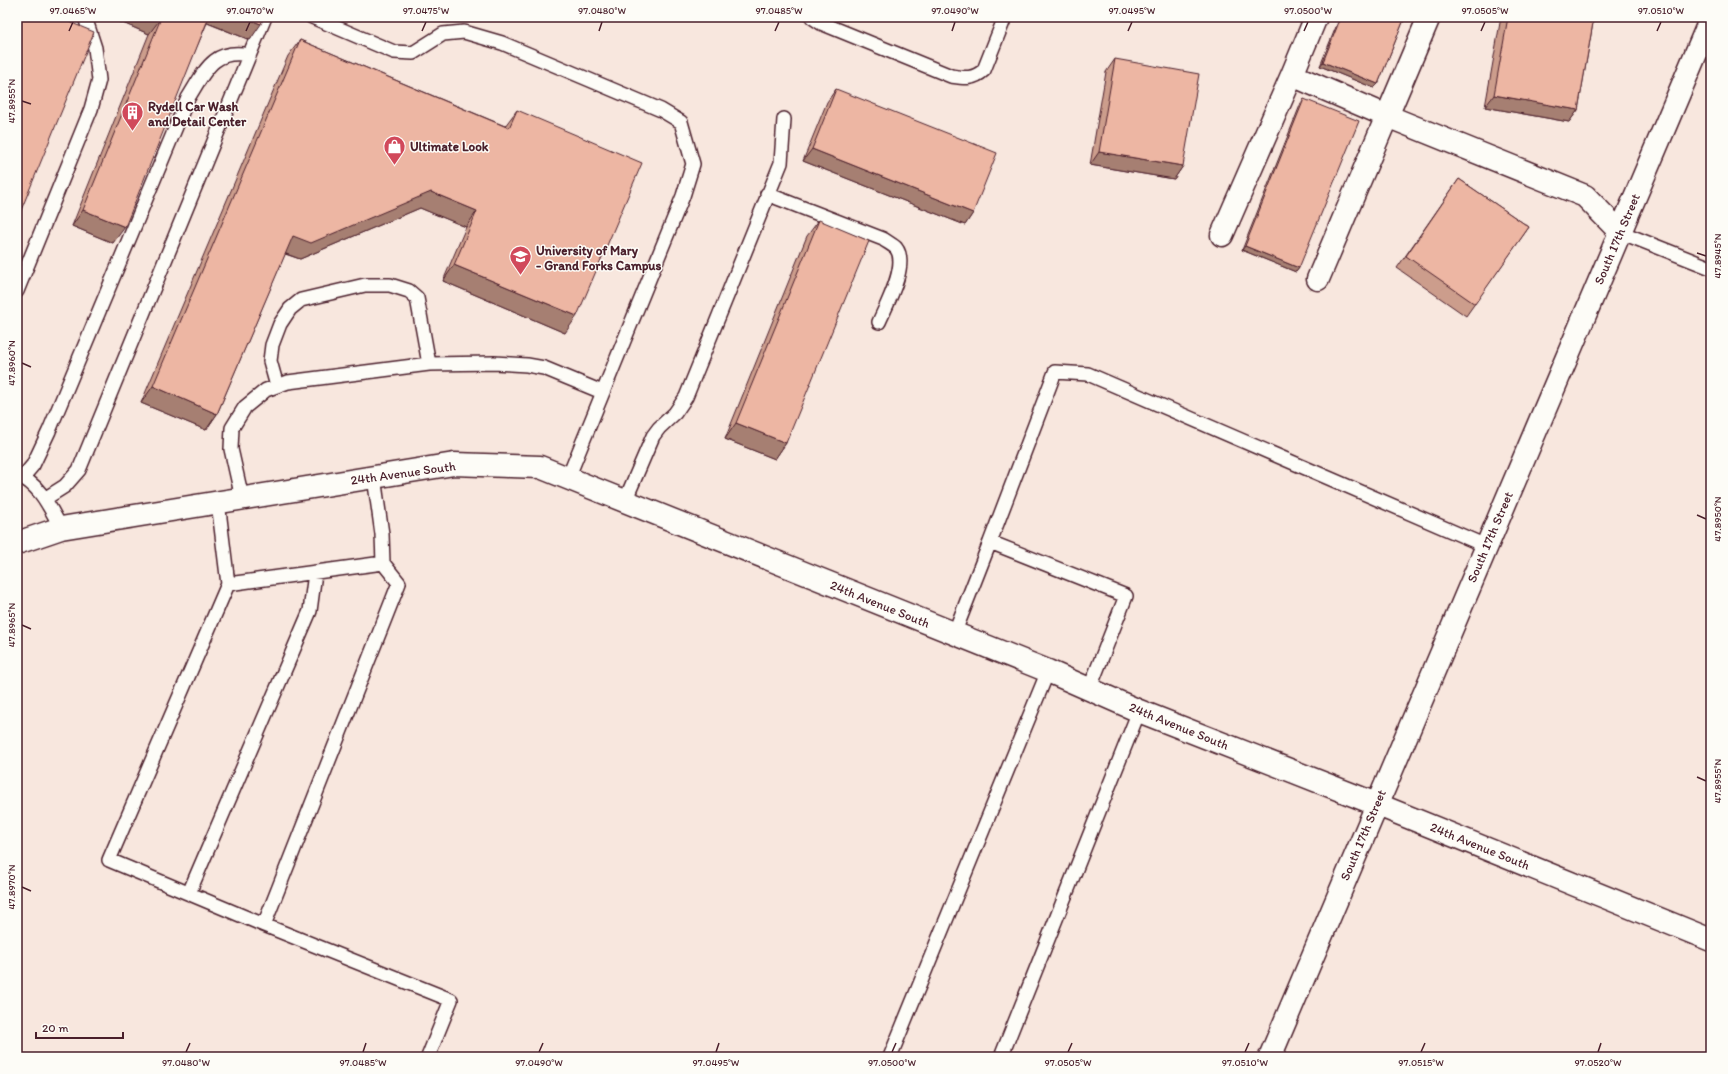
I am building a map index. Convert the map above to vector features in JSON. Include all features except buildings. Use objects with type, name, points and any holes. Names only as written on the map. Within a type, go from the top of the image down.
[{"type":"street","points":[[1222,235],[1316,17]]},
{"type":"street","points":[[1318,279],[1429,17]]},
{"type":"street","name":"South 17th Street","points":[[1270,1057],[1376,804],[1711,18]]},
{"type":"street","points":[[1292,75],[1387,116],[1585,196],[1620,232]]},
{"type":"street","name":"24th Avenue South","points":[[17,543],[61,528],[454,464],[540,466],[1048,671],[1139,711],[1376,804],[1711,940]]},
{"type":"lane","points":[[17,291],[91,108],[99,80],[95,48],[85,17]]},
{"type":"lane","points":[[46,498],[65,486],[79,470],[265,17]]},
{"type":"lane","points":[[312,17],[394,52],[413,53],[443,34],[464,32],[517,49],[661,110],[681,122],[693,164],[683,196],[568,478]]},
{"type":"lane","points":[[812,17],[820,23],[951,76],[968,79],[978,76],[984,70],[1005,17]]},
{"type":"lane","points":[[61,528],[46,498],[20,476],[33,465],[49,431],[188,98],[207,68],[225,54],[237,53],[249,55]]},
{"type":"lane","points":[[625,501],[652,436],[675,413],[686,397],[767,194],[781,163],[784,119]]},
{"type":"lane","points":[[767,194],[883,239],[896,249],[900,261],[899,274],[879,322]]},
{"type":"lane","points":[[1620,232],[1711,268]]},
{"type":"lane","points":[[276,386],[270,361],[272,345],[280,324],[290,308],[301,300],[365,285],[390,285],[409,291],[417,298],[429,364]]},
{"type":"lane","points":[[242,498],[231,449],[232,428],[245,407],[266,390],[288,382],[429,364],[494,363],[527,365],[544,368],[602,392]]},
{"type":"lane","points":[[954,634],[1055,372],[1088,374],[1486,546]]},
{"type":"lane","points":[[264,925],[399,583],[383,563],[382,534],[374,477]]},
{"type":"lane","points":[[218,502],[228,584],[109,860],[264,925],[451,1000],[428,1057]]},
{"type":"lane","points":[[990,542],[1126,596],[1089,690]]},
{"type":"lane","points":[[228,584],[383,563]]},
{"type":"lane","points":[[189,893],[310,611],[315,572]]},
{"type":"lane","points":[[890,1057],[1048,671]]},
{"type":"lane","points":[[1001,1057],[1139,711]]},
{"type":"place","name":"Rydell Car Wash and Detail Center","points":[[133,132]]},
{"type":"place","name":"Ultimate Look","points":[[395,166]]},
{"type":"place","name":"University of Mary - Grand Forks Campus","points":[[521,276]]}]
